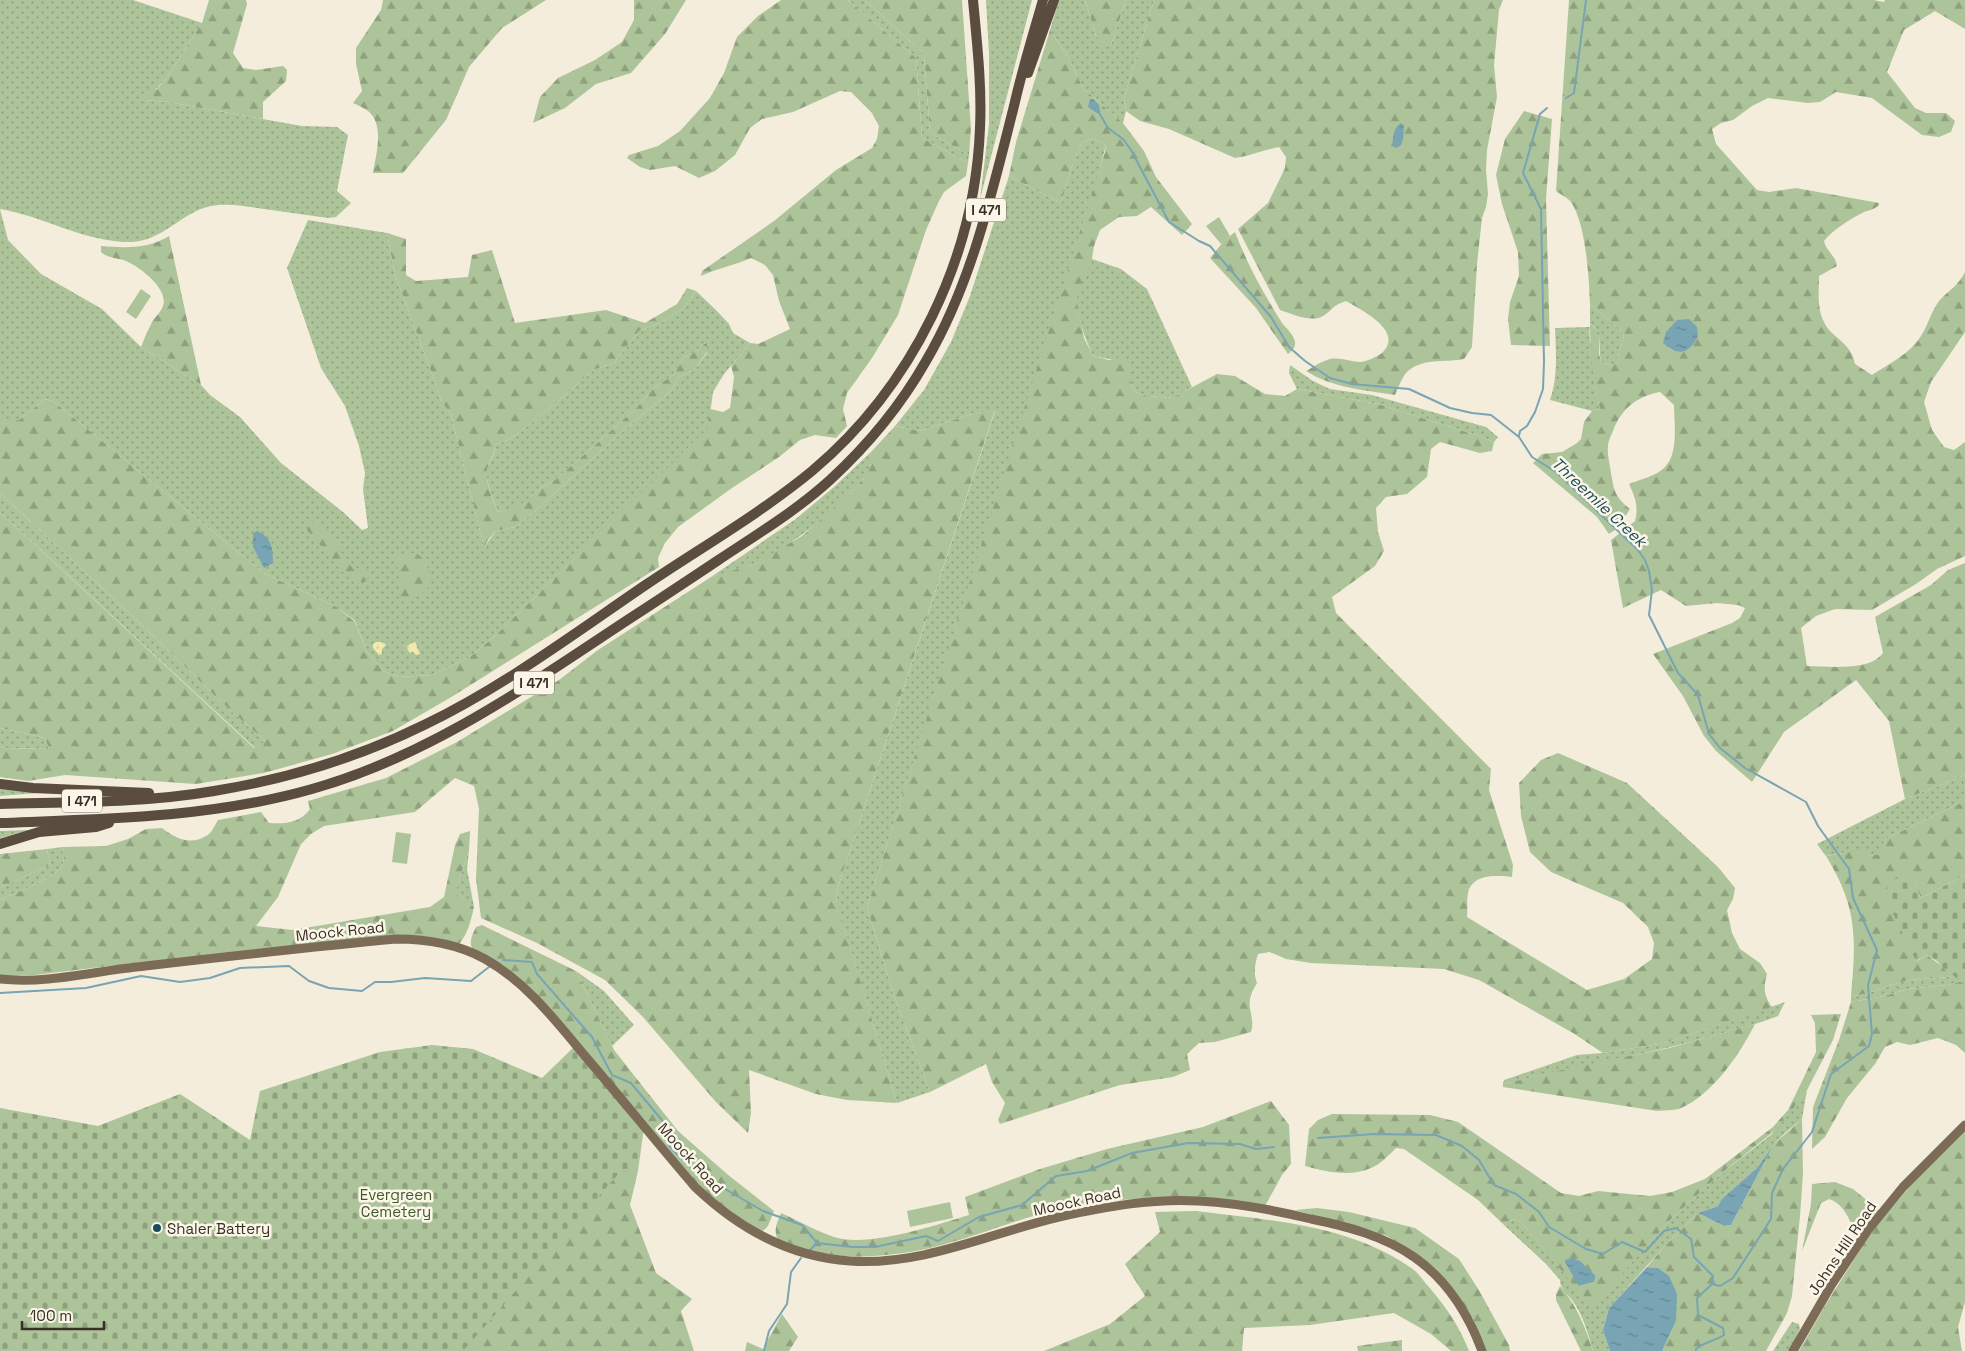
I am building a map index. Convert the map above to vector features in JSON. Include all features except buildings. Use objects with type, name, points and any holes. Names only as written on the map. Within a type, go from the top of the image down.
[{"type":"highway","name":"I 471","points":[[0,804],[165,797],[210,792],[265,782],[306,771],[362,752],[425,725],[491,688],[751,516],[813,470],[863,420],[896,378],[927,327],[947,285],[964,232],[975,176],[980,129],[980,90],[974,0]]},
{"type":"highway","points":[[980,0],[980,90]]},
{"type":"highway","name":"I 471","points":[[0,823],[130,818],[231,808],[287,796],[349,778],[429,744],[502,704],[745,543],[813,494],[828,482],[874,435],[908,390],[933,349],[964,282],[1043,0]]},
{"type":"highway","points":[[1015,100],[1038,47],[1054,0]]},
{"type":"highway","points":[[0,784],[33,788],[145,792],[165,797]]},
{"type":"highway","points":[[0,844],[39,832],[96,826],[130,818]]},
{"type":"main road","name":"Moock Road","points":[[0,979],[53,978],[172,963],[390,940],[416,940],[450,945],[484,958],[521,984],[554,1018],[695,1187],[719,1209],[737,1222],[783,1246],[806,1254],[835,1260],[852,1262],[890,1260],[930,1254],[1058,1217],[1115,1206],[1175,1201],[1242,1205],[1296,1215],[1354,1230],[1391,1244],[1413,1256],[1432,1272],[1454,1296],[1472,1327],[1482,1351]]},
{"type":"main road","name":"Johns Hill Road","points":[[1793,1351],[1832,1284],[1873,1223],[1903,1187],[1965,1125]]},
{"type":"green space","points":[[0,0],[133,0],[202,23],[166,79],[145,100],[168,102],[302,126],[337,127],[348,135],[337,191],[351,203],[336,217],[328,218],[240,206],[211,206],[190,214],[152,237],[141,241],[129,242],[96,238],[16,212],[0,209]]},
{"type":"green space","points":[[209,0],[246,0],[247,4],[233,53],[243,68],[256,70],[283,66],[287,70],[286,81],[263,102],[263,119],[168,102],[145,100],[143,94],[157,89],[166,79],[202,23]]},
{"type":"green space","points":[[383,0],[546,0],[502,28],[469,67],[446,120],[403,173],[373,173],[378,140],[376,124],[368,111],[353,103],[362,91],[356,64],[356,48],[381,10]]},
{"type":"green space","points":[[634,0],[686,0],[665,34],[631,73],[596,84],[565,108],[533,123],[540,97],[558,78],[595,60],[622,42],[634,20]]},
{"type":"green space","points":[[781,0],[848,0],[916,58],[922,138],[968,163],[966,176],[944,192],[939,201],[926,230],[898,315],[872,358],[847,393],[843,409],[847,426],[836,438],[815,435],[800,440],[779,457],[678,527],[665,543],[658,558],[659,567],[453,696],[393,731],[332,754],[264,773],[196,784],[65,775],[28,781],[0,777],[0,746],[4,748],[49,749],[45,738],[0,728],[0,512],[254,748],[265,741],[0,493],[0,421],[19,420],[45,399],[53,401],[265,574],[337,607],[355,622],[367,652],[383,671],[399,677],[432,675],[470,657],[495,636],[707,429],[710,409],[723,412],[730,408],[734,377],[731,366],[750,343],[758,344],[790,329],[779,301],[773,275],[765,265],[751,258],[701,276],[702,271],[774,221],[836,170],[872,148],[877,139],[879,126],[872,113],[851,92],[840,91],[793,112],[762,119],[750,128],[735,155],[715,171],[699,178],[675,166],[650,170],[640,167],[627,158],[629,155],[658,146],[680,131],[710,98],[724,73],[737,37],[758,16]]},
{"type":"green space","points":[[848,0],[865,0],[924,54],[930,133],[969,155],[968,163],[922,138],[916,58]]},
{"type":"green space","points":[[865,0],[962,0],[971,129],[969,155],[930,133],[924,54]]},
{"type":"green space","points":[[986,0],[1032,0],[980,199],[989,125],[989,54]]},
{"type":"green space","points":[[1059,0],[1085,0],[1096,36],[1111,45],[1126,0],[1154,0],[1124,98],[1126,111],[1123,123],[1083,88],[1068,57],[1050,30]]},
{"type":"green space","points":[[1085,0],[1126,0],[1111,45],[1105,48],[1096,36]]},
{"type":"green space","points":[[1154,0],[1503,0],[1499,10],[1494,65],[1497,97],[1487,150],[1488,194],[1482,218],[1477,264],[1472,347],[1464,359],[1426,363],[1412,368],[1406,373],[1395,395],[1338,385],[1306,371],[1330,359],[1361,362],[1375,357],[1382,353],[1388,345],[1385,329],[1370,316],[1346,301],[1338,304],[1327,314],[1313,319],[1280,310],[1238,229],[1268,203],[1285,168],[1286,157],[1279,147],[1235,158],[1169,129],[1140,121],[1126,111],[1124,98]]},
{"type":"green space","points":[[1569,0],[1874,0],[1884,2],[1885,0],[1965,0],[1965,29],[1935,11],[1904,30],[1887,72],[1915,108],[1926,113],[1946,113],[1955,121],[1951,132],[1939,137],[1922,135],[1872,98],[1836,92],[1820,102],[1808,103],[1768,98],[1752,106],[1733,120],[1721,123],[1712,129],[1716,144],[1757,190],[1769,192],[1796,188],[1879,203],[1876,208],[1864,212],[1842,225],[1824,241],[1837,266],[1819,276],[1819,304],[1823,320],[1831,332],[1849,350],[1855,364],[1872,375],[1912,348],[1923,332],[1939,301],[1957,284],[1965,272],[1965,332],[1931,382],[1924,402],[1932,430],[1944,447],[1954,450],[1965,442],[1965,556],[1937,569],[1872,610],[1835,609],[1816,616],[1801,628],[1807,666],[1848,667],[1868,663],[1877,659],[1883,653],[1875,617],[1931,585],[1948,570],[1965,563],[1965,775],[1905,799],[1889,721],[1856,680],[1784,732],[1752,782],[1716,751],[1704,736],[1683,696],[1653,654],[1732,623],[1740,618],[1745,608],[1738,605],[1717,603],[1686,606],[1661,590],[1623,608],[1611,540],[1635,521],[1636,502],[1629,484],[1662,470],[1672,454],[1675,437],[1674,405],[1660,392],[1637,400],[1625,410],[1616,423],[1609,440],[1608,456],[1614,489],[1621,501],[1630,509],[1623,520],[1624,524],[1609,534],[1597,517],[1533,463],[1542,454],[1562,452],[1577,443],[1581,439],[1584,422],[1592,411],[1600,409],[1592,366],[1590,323],[1600,334],[1599,354],[1601,362],[1609,365],[1616,362],[1624,336],[1620,329],[1590,304],[1586,252],[1580,224],[1571,202],[1556,191]]},
{"type":"green space","points":[[1050,30],[1068,57],[1083,88],[1123,123],[1144,151],[1156,177],[1192,224],[1182,235],[1151,207],[1137,216],[1119,217],[1100,230],[1094,246],[1092,259],[1077,294],[1078,310],[1084,338],[1093,356],[1109,360],[1125,356],[1131,363],[1131,383],[1135,392],[1148,396],[1172,398],[1217,374],[1235,376],[1265,394],[1285,396],[1297,389],[1378,404],[1494,442],[1492,451],[1480,453],[1440,442],[1431,449],[1427,477],[1407,494],[1386,497],[1376,508],[1378,532],[1384,551],[1375,566],[1332,597],[1336,613],[1491,769],[1489,790],[1513,865],[1512,877],[1488,877],[1477,880],[1468,892],[1467,917],[1587,990],[1624,979],[1652,959],[1654,943],[1648,927],[1623,903],[1551,872],[1530,852],[1521,816],[1519,783],[1541,760],[1558,753],[1627,783],[1718,867],[1735,888],[1733,899],[1727,910],[1732,933],[1740,949],[1760,963],[1767,974],[1765,991],[1772,1007],[1665,1043],[1603,1053],[1573,1033],[1479,980],[1444,969],[1311,963],[1286,959],[1270,952],[1258,954],[1256,961],[1257,983],[1251,995],[1250,1003],[1251,1032],[1215,1042],[1199,1043],[1187,1054],[1190,1070],[1173,1077],[1120,1085],[1000,1124],[998,1120],[1005,1103],[992,1082],[986,1064],[930,1092],[895,998],[867,908],[1105,152],[1106,145],[1092,138],[1081,144],[1061,203],[1009,176],[1016,142]]},
{"type":"green space","points":[[1524,111],[1552,119],[1546,199],[1550,346],[1511,345],[1508,319],[1510,302],[1519,276],[1518,252],[1502,204],[1496,175],[1505,139]]},
{"type":"green space","points":[[1092,138],[1106,145],[1094,192],[867,908],[895,998],[930,1092],[897,1103],[836,901],[839,884],[995,411],[975,413],[920,431],[895,426],[924,390],[951,342],[970,296],[1009,176],[1061,203],[1081,144]]},
{"type":"green space","points":[[0,209],[8,240],[41,274],[102,309],[141,347],[201,385],[210,395],[240,417],[281,463],[343,512],[362,530],[368,528],[363,489],[365,473],[359,446],[345,406],[321,368],[287,268],[308,220],[387,233],[395,275],[441,401],[451,415],[484,547],[496,531],[515,527],[535,511],[624,430],[671,391],[678,378],[694,370],[707,353],[707,343],[702,344],[697,351],[684,357],[674,374],[653,389],[637,407],[555,480],[539,489],[518,508],[498,512],[487,477],[487,468],[494,453],[495,445],[510,439],[549,409],[593,370],[614,363],[639,331],[662,322],[684,308],[696,291],[729,324],[733,333],[750,343],[724,374],[713,392],[708,429],[495,636],[470,657],[432,675],[399,677],[383,671],[367,652],[355,621],[337,607],[265,574],[53,401],[45,399],[19,420],[2,423],[0,421]]},
{"type":"green space","points":[[1219,217],[1230,236],[1221,244],[1206,226]]},
{"type":"green space","points":[[1235,232],[1262,290],[1282,323],[1292,334],[1295,344],[1288,354],[1256,308],[1210,258],[1224,241]]},
{"type":"green space","points":[[387,233],[406,239],[406,275],[416,281],[468,277],[472,255],[492,250],[515,323],[606,310],[645,323],[677,304],[687,288],[696,291],[684,308],[662,322],[639,331],[614,363],[593,370],[549,409],[510,439],[495,445],[494,453],[487,468],[487,477],[490,492],[498,512],[518,507],[539,489],[555,480],[637,407],[653,389],[674,374],[684,357],[697,351],[702,344],[707,343],[707,352],[694,370],[678,378],[671,391],[624,430],[535,511],[515,527],[496,531],[484,547],[451,415],[441,401],[395,275]]},
{"type":"green space","points":[[169,236],[201,385],[141,347],[152,322],[163,306],[164,299],[158,286],[139,268],[126,261],[109,257],[101,252],[101,246],[128,247],[145,245]]},
{"type":"green space","points":[[1092,259],[1121,269],[1147,289],[1192,387],[1173,398],[1148,396],[1135,392],[1131,383],[1131,363],[1093,356],[1082,327],[1077,303],[1079,286]]},
{"type":"green space","points":[[141,289],[151,296],[136,319],[126,312]]},
{"type":"green space","points":[[1590,304],[1620,329],[1624,336],[1616,363],[1609,365],[1601,362],[1598,332],[1590,323]]},
{"type":"green space","points":[[1590,327],[1595,382],[1600,409],[1592,411],[1550,400],[1555,374],[1555,328]]},
{"type":"green space","points":[[1290,365],[1313,381],[1330,389],[1372,395],[1486,427],[1498,437],[1494,442],[1378,404],[1297,389],[1289,373]]},
{"type":"green space","points":[[995,410],[839,884],[836,900],[897,1103],[847,1100],[816,1094],[749,1070],[751,1113],[748,1133],[716,1102],[643,1017],[605,980],[537,943],[481,918],[476,879],[479,809],[474,786],[455,778],[415,812],[324,826],[311,834],[301,844],[278,897],[256,926],[293,930],[430,907],[444,897],[455,845],[460,834],[470,831],[469,851],[459,879],[456,895],[474,907],[467,931],[459,944],[435,938],[134,963],[35,975],[0,976],[0,900],[24,890],[58,870],[64,861],[63,847],[106,846],[128,839],[146,829],[162,828],[183,840],[200,839],[208,835],[218,820],[261,812],[269,823],[287,823],[297,820],[310,809],[308,801],[386,778],[457,742],[559,680],[598,650],[711,577],[752,565],[802,536],[850,494],[863,479],[871,465],[871,452],[895,426],[920,431],[975,413]]},
{"type":"green space","points":[[871,452],[871,465],[862,480],[850,494],[818,523],[782,549],[752,565],[711,577],[797,518]]},
{"type":"green space","points":[[0,493],[266,742],[255,748],[0,512]]},
{"type":"green space","points":[[309,522],[313,522],[334,540],[353,568],[368,570],[370,574],[365,582],[352,579],[342,572],[307,530]]},
{"type":"green space","points":[[415,552],[421,557],[432,575],[426,590],[419,596],[403,602],[400,596],[401,582],[395,556],[401,554],[409,555]]},
{"type":"green space","points":[[0,728],[45,738],[49,749],[4,748],[0,746]]},
{"type":"green space","points":[[1965,775],[1965,801],[1885,839],[1881,854],[1869,856],[1844,853],[1826,856],[1817,844],[1905,799]]},
{"type":"green space","points":[[0,789],[38,793],[0,796]]},
{"type":"green space","points":[[1965,801],[1965,875],[1921,898],[1909,871],[1917,961],[1927,955],[1954,975],[1916,979],[1866,994],[1851,996],[1854,957],[1852,924],[1844,892],[1826,856],[1864,850],[1869,856],[1880,854],[1885,839]]},
{"type":"green space","points":[[29,830],[1,838],[0,839],[0,831]]},
{"type":"green space","points":[[396,832],[411,834],[407,864],[392,862]]},
{"type":"green space","points":[[63,847],[64,861],[58,870],[24,890],[0,900],[0,888],[50,865],[47,849]]},
{"type":"green space","points":[[47,849],[50,865],[0,888],[0,854]]},
{"type":"green space","points":[[469,851],[467,869],[474,907],[455,895]]},
{"type":"green space","points":[[1909,870],[1921,898],[1965,875],[1965,983],[1946,971],[1937,961],[1927,955],[1916,961],[1883,893],[1892,880]]},
{"type":"green space","points":[[482,925],[576,971],[614,1050],[678,1131],[727,1174],[774,1211],[768,1226],[763,1231],[732,1215],[695,1183],[537,995],[472,949],[473,933],[476,927]]},
{"type":"green space","points":[[576,971],[604,991],[634,1025],[612,1046]]},
{"type":"green space","points":[[1954,975],[1963,981],[1948,985],[1908,989],[1851,1002],[1851,996],[1866,994],[1903,982]]},
{"type":"green space","points":[[1963,981],[1965,983],[1965,1053],[1956,1045],[1938,1038],[1910,1045],[1897,1042],[1885,1047],[1875,1064],[1847,1098],[1825,1137],[1812,1149],[1813,1107],[1839,1040],[1851,1002],[1908,989],[1948,985]]},
{"type":"green space","points":[[1785,1002],[1778,1016],[1763,1022],[1663,1049],[1503,1084],[1504,1080],[1577,1055],[1603,1053],[1665,1043]]},
{"type":"green space","points":[[1841,1014],[1833,1040],[1807,1090],[1778,1128],[1717,1177],[1672,1218],[1592,1307],[1521,1222],[1515,1219],[1503,1224],[1478,1200],[1404,1149],[1396,1148],[1385,1159],[1364,1171],[1330,1172],[1305,1166],[1309,1129],[1318,1120],[1332,1114],[1430,1115],[1458,1122],[1561,1193],[1579,1196],[1598,1191],[1650,1196],[1672,1192],[1705,1179],[1773,1127],[1788,1110],[1816,1052],[1815,1023],[1811,1015]],"holes":[[[1591,1272],[1596,1276],[1594,1282],[1579,1286]]]},
{"type":"green space","points":[[1755,1024],[1733,1060],[1714,1084],[1704,1094],[1678,1109],[1657,1111],[1503,1087],[1503,1084],[1669,1048]]},
{"type":"green space","name":"Evergreen Cemetery","points":[[432,1045],[473,1049],[542,1078],[576,1045],[644,1127],[638,1171],[621,1171],[463,1351],[0,1351],[0,1108],[98,1126],[180,1094],[250,1140],[260,1091],[380,1052]]},
{"type":"green space","points":[[1807,1090],[1802,1119],[1774,1144],[1757,1168],[1723,1199],[1718,1206],[1698,1213],[1662,1249],[1609,1308],[1603,1330],[1610,1351],[1593,1351],[1582,1318],[1572,1300],[1562,1289],[1560,1280],[1546,1264],[1503,1224],[1515,1219],[1521,1222],[1592,1306],[1672,1218],[1717,1177],[1772,1134]]},
{"type":"green space","points":[[1271,1101],[1289,1125],[1291,1164],[1282,1175],[1265,1206],[1172,1198],[1102,1202],[1048,1212],[922,1250],[880,1256],[838,1255],[817,1252],[778,1240],[776,1233],[776,1226],[781,1213],[827,1235],[848,1240],[883,1238],[921,1229],[969,1215],[965,1197],[1040,1169],[1107,1149],[1203,1127]]},
{"type":"green space","points":[[1802,1119],[1803,1173],[1792,1296],[1787,1313],[1766,1351],[1662,1351],[1676,1321],[1658,1268],[1647,1267],[1698,1213],[1724,1226],[1731,1225],[1774,1144]]},
{"type":"green space","points":[[1965,1129],[1965,1302],[1958,1327],[1962,1351],[1799,1351],[1872,1231],[1917,1178]]},
{"type":"green space","points":[[621,1171],[638,1171],[630,1205],[656,1273],[692,1299],[681,1311],[694,1351],[408,1351]]},
{"type":"green space","points":[[1835,1182],[1853,1189],[1879,1210],[1857,1237],[1847,1215],[1835,1201],[1829,1199],[1821,1203],[1802,1251],[1811,1204],[1812,1184]]},
{"type":"green space","points":[[950,1202],[953,1218],[910,1227],[907,1211]]},
{"type":"green space","points":[[1317,1208],[1349,1212],[1415,1228],[1459,1259],[1480,1292],[1509,1345],[1510,1351],[1485,1351],[1473,1319],[1410,1250],[1387,1236],[1295,1210]]},
{"type":"green space","points":[[1196,1211],[1310,1227],[1364,1243],[1390,1255],[1418,1274],[1457,1325],[1469,1351],[1451,1351],[1431,1334],[1394,1313],[1310,1325],[1244,1328],[1242,1351],[1044,1351],[1110,1324],[1145,1296],[1125,1264],[1160,1232],[1155,1212]]},
{"type":"green space","points":[[1560,1286],[1580,1317],[1593,1351],[1581,1351],[1556,1300],[1556,1294]]},
{"type":"green space","points":[[782,1314],[798,1337],[789,1351],[745,1351],[747,1342],[763,1349]]},
{"type":"green space","points":[[1792,1322],[1799,1324],[1800,1329],[1790,1351],[1773,1351]]},
{"type":"green space","points":[[1402,1340],[1402,1351],[1358,1351],[1357,1346]]},
{"type":"sand","points":[[383,642],[386,645],[382,649],[382,654],[379,655],[373,648],[373,644]]},
{"type":"sand","points":[[415,642],[420,654],[410,653],[406,647]]},
{"type":"water","points":[[1090,99],[1093,99],[1099,105],[1100,112],[1097,113],[1088,107]]},
{"type":"water","points":[[1401,123],[1404,126],[1403,139],[1399,147],[1396,148],[1393,146],[1393,136]]},
{"type":"water","points":[[1689,319],[1697,327],[1698,336],[1691,347],[1683,352],[1678,352],[1663,343],[1666,332],[1677,320]]},
{"type":"water","points":[[257,531],[269,540],[272,548],[273,563],[264,568],[253,547],[253,534]]},
{"type":"water","points":[[1774,1144],[1731,1225],[1724,1226],[1698,1213],[1718,1206],[1722,1199],[1757,1168]]},
{"type":"water","points":[[1572,1258],[1580,1261],[1596,1276],[1594,1282],[1579,1286],[1565,1262],[1565,1260]]},
{"type":"water","points":[[1647,1267],[1658,1268],[1669,1276],[1677,1294],[1676,1321],[1662,1351],[1610,1351],[1603,1330],[1609,1308]]},
{"type":"waterway","points":[[1566,98],[1574,93],[1586,0]]},
{"type":"waterway","points":[[1519,436],[1520,431],[1527,426],[1535,412],[1543,389],[1541,209],[1523,173],[1540,114],[1547,108]]},
{"type":"waterway","name":"Threemile Creek","points":[[1098,111],[1108,128],[1123,139],[1131,150],[1169,222],[1210,246],[1271,317],[1289,347],[1305,361],[1330,378],[1352,384],[1409,389],[1450,408],[1491,415],[1519,437],[1532,457],[1556,472],[1638,550],[1645,560],[1649,571],[1652,590],[1649,615],[1678,673],[1698,695],[1709,734],[1720,748],[1745,768],[1806,802],[1818,826],[1849,869],[1853,898],[1877,950],[1868,985],[1872,1034],[1869,1046],[1831,1074],[1812,1132],[1783,1169],[1772,1193],[1771,1219],[1733,1278],[1720,1286],[1712,1284],[1697,1298],[1698,1315],[1723,1328],[1724,1335],[1702,1345],[1696,1351]]},
{"type":"waterway","points":[[503,960],[532,962],[537,974],[592,1037],[612,1075],[631,1083],[665,1124],[670,1147],[696,1172],[763,1211],[802,1225],[817,1243],[852,1247],[875,1247],[926,1236],[938,1241],[979,1217],[1022,1205],[1056,1176],[1087,1171],[1132,1153],[1188,1143],[1240,1144],[1256,1149],[1274,1147]]},
{"type":"waterway","points":[[0,993],[86,988],[141,976],[180,982],[210,978],[240,968],[289,966],[309,981],[329,988],[362,991],[375,982],[425,978],[471,981],[489,967]]},
{"type":"waterway","points":[[1318,1138],[1374,1134],[1436,1135],[1462,1146],[1479,1160],[1494,1185],[1516,1194],[1539,1212],[1549,1227],[1586,1249],[1603,1254],[1622,1242],[1645,1252],[1664,1231],[1676,1228],[1691,1239],[1694,1257],[1713,1276],[1712,1283]]},
{"type":"waterway","points":[[809,1251],[816,1244]]},
{"type":"waterway","points":[[764,1351],[769,1331],[787,1304],[791,1272],[801,1258]]},
{"type":"place","name":"Shaler Battery","points":[[157,1228]]}]
